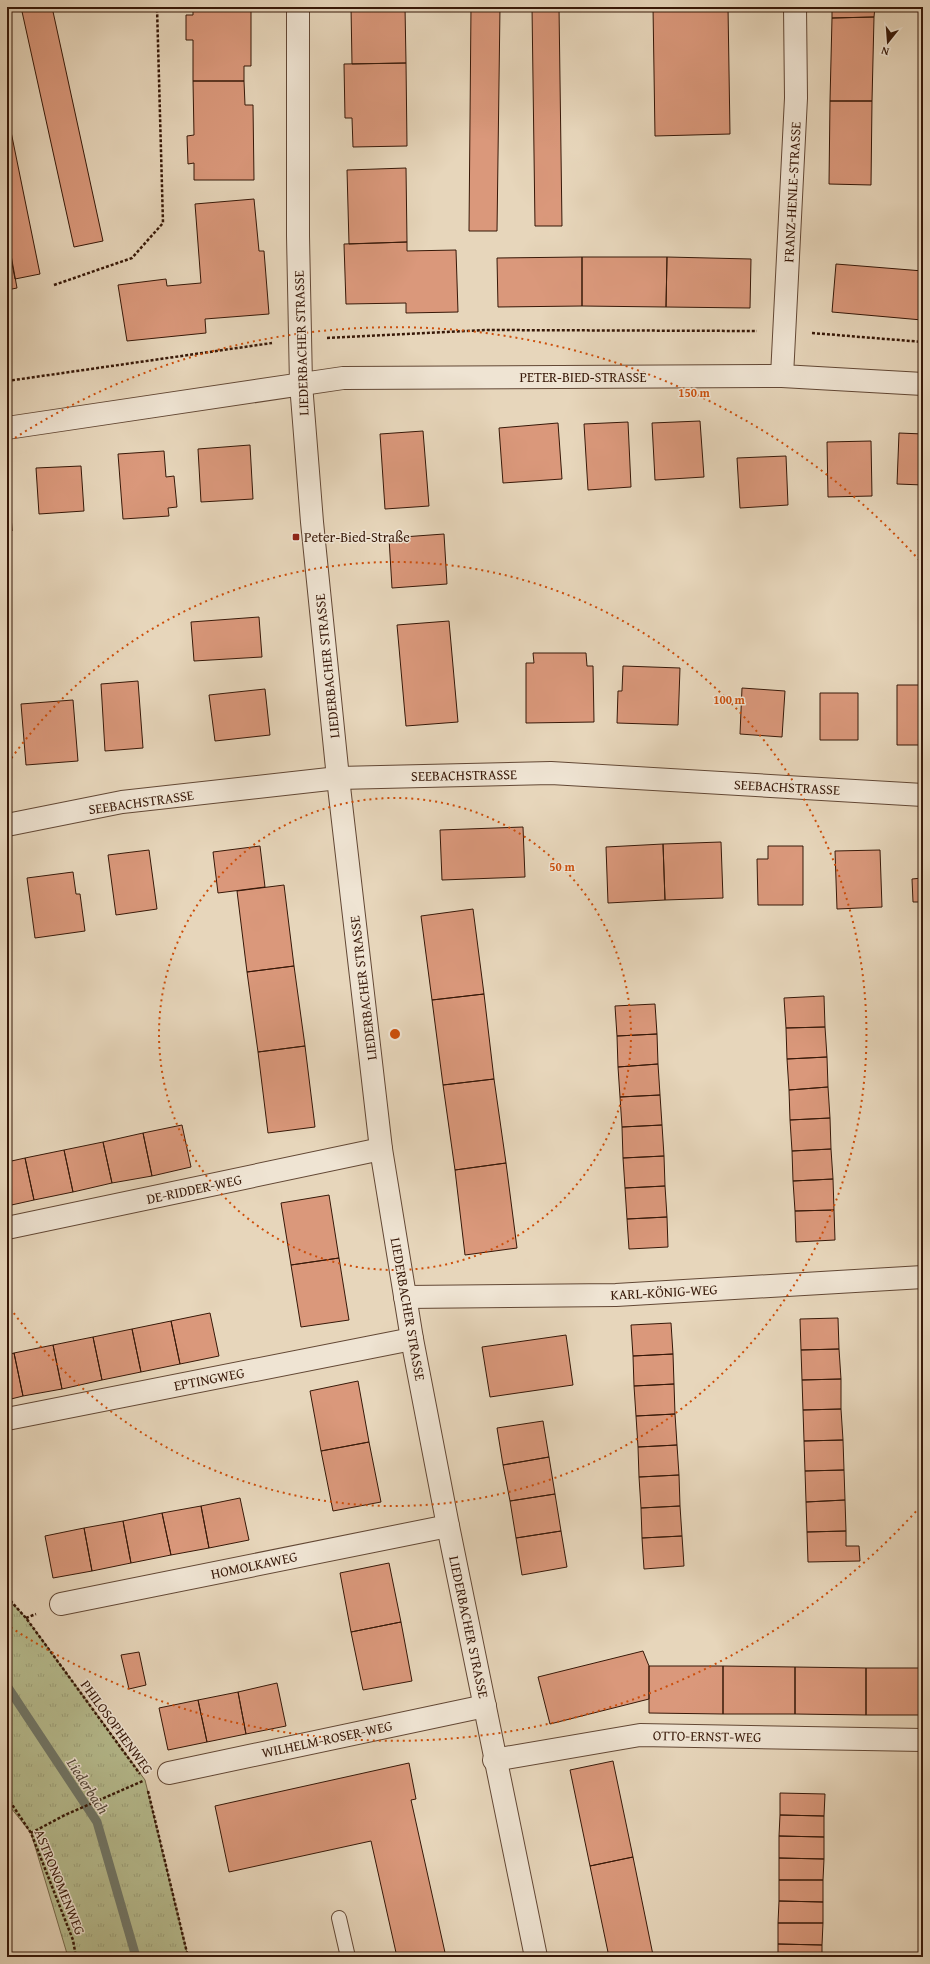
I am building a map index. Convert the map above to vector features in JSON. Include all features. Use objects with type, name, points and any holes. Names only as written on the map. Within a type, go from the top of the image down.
[{"type":"street","name":"LIEDERBACHER STRASSE","points":[[298,7],[301,384],[312,522],[338,778],[382,1149],[412,1339],[485,1706],[494,1760],[536,1957]]},
{"type":"street","name":"FRANZ-HENLE-STRASSE","points":[[782,376],[796,98],[795,7]]},
{"type":"street","name":"PETER-BIED-STRASSE","points":[[7,428],[343,378],[782,376],[923,384]]},
{"type":"street","name":"SEEBACHSTRASSE","points":[[7,825],[122,802],[338,778],[551,773],[923,795]]},
{"type":"street","name":"DE-RIDDER-WEG","points":[[7,1228],[382,1149]]},
{"type":"street","name":"KARL-KÖNIG-WEG","points":[[405,1297],[616,1295],[923,1277]]},
{"type":"street","name":"EPTINGWEG","points":[[7,1419],[412,1339]]},
{"type":"street","name":"HOMOLKAWEG","points":[[61,1604],[448,1526]]},
{"type":"street","name":"WILHELM-ROSER-WEG","points":[[169,1773],[485,1706]]},
{"type":"street","name":"OTTO-ERNST-WEG","points":[[494,1760],[640,1735],[923,1740]]},
{"type":"lane","points":[[339,1918],[348,1957]]},
{"type":"path","points":[[54,285],[132,258],[163,223],[157,7]]},
{"type":"path","points":[[7,381],[300,340],[486,330],[784,331],[923,342]]},
{"type":"path","name":"PHILOSOPHENWEG","points":[[7,1597],[26,1618],[145,1780],[188,1957]]},
{"type":"path","points":[[31,1833],[65,1815],[145,1780]]},
{"type":"path","name":"ASTRONOMENWEG","points":[[7,1797],[31,1833],[73,1940],[76,1957]]},
{"type":"green space","points":[[7,1598],[26,1618],[145,1780],[188,1957],[68,1957],[31,1833],[7,1803]]},
{"type":"building","points":[[21,7],[52,7],[103,241],[74,247]]},
{"type":"building","points":[[193,7],[251,7],[251,66],[244,66],[244,81],[193,81],[193,40],[186,40],[186,15],[193,15]]},
{"type":"building","points":[[351,7],[405,7],[406,63],[352,64]]},
{"type":"building","points":[[471,7],[500,7],[497,231],[469,231]]},
{"type":"building","points":[[532,7],[559,7],[562,226],[535,226]]},
{"type":"building","points":[[653,7],[728,7],[730,134],[655,136]]},
{"type":"building","points":[[832,7],[875,7],[874,17],[832,18]]},
{"type":"building","points":[[874,17],[872,101],[830,101],[832,18]]},
{"type":"building","points":[[406,63],[407,146],[353,147],[352,118],[345,118],[344,64]]},
{"type":"building","points":[[193,81],[244,81],[245,105],[253,105],[254,180],[194,180],[194,163],[188,164],[187,136],[194,135]]},
{"type":"building","points":[[830,101],[872,101],[871,185],[829,184]]},
{"type":"building","points":[[7,112],[40,274],[15,279],[7,238]]},
{"type":"building","points":[[406,168],[407,242],[349,244],[347,170]]},
{"type":"building","points":[[254,199],[259,251],[264,251],[269,314],[205,319],[206,333],[127,341],[118,285],[166,279],[167,286],[201,283],[195,204]]},
{"type":"building","points":[[407,242],[407,251],[456,250],[458,312],[406,313],[406,303],[346,304],[344,244]]},
{"type":"building","points":[[11,255],[17,288],[7,290],[7,256]]},
{"type":"building","points":[[582,257],[582,306],[498,307],[497,258]]},
{"type":"building","points":[[582,257],[667,257],[666,307],[582,306]]},
{"type":"building","points":[[667,257],[751,259],[750,308],[666,307]]},
{"type":"building","points":[[836,264],[923,271],[922,320],[832,312]]},
{"type":"building","points":[[700,421],[704,477],[655,480],[652,423]]},
{"type":"building","points":[[628,422],[631,487],[588,490],[584,424]]},
{"type":"building","points":[[558,423],[562,479],[503,483],[499,428]]},
{"type":"building","points":[[423,431],[429,506],[385,509],[380,434]]},
{"type":"building","points":[[899,433],[923,434],[923,485],[897,484]]},
{"type":"building","points":[[871,441],[872,496],[828,497],[827,442]]},
{"type":"building","points":[[250,445],[253,499],[201,502],[198,449]]},
{"type":"building","points":[[164,451],[166,477],[174,476],[177,507],[168,508],[169,516],[123,519],[118,454]]},
{"type":"building","points":[[786,456],[788,505],[740,508],[737,458]]},
{"type":"building","points":[[81,466],[84,511],[39,514],[36,468]]},
{"type":"building","points":[[7,479],[9,479],[12,531],[7,531]]},
{"type":"building","points":[[444,534],[447,584],[392,588],[389,538]]},
{"type":"building","points":[[259,617],[262,657],[194,661],[191,622]]},
{"type":"building","points":[[449,621],[458,722],[406,726],[397,625]]},
{"type":"building","points":[[533,653],[586,653],[587,666],[593,666],[594,722],[526,723],[526,663],[534,663]]},
{"type":"building","points":[[623,666],[680,668],[678,725],[617,723],[618,691],[622,691]]},
{"type":"building","points":[[138,681],[143,748],[105,751],[101,684]]},
{"type":"building","points":[[897,685],[923,685],[923,745],[897,745]]},
{"type":"building","points":[[742,688],[785,691],[782,737],[740,734]]},
{"type":"building","points":[[265,689],[270,735],[215,741],[209,695]]},
{"type":"building","points":[[820,693],[858,693],[858,740],[820,740]]},
{"type":"building","points":[[73,700],[78,761],[26,765],[21,704]]},
{"type":"building","points":[[523,827],[525,877],[442,880],[440,830]]},
{"type":"building","points":[[721,842],[723,898],[665,900],[663,844]]},
{"type":"building","points":[[663,844],[665,900],[608,903],[606,847]]},
{"type":"building","points":[[260,846],[265,887],[218,893],[213,852]]},
{"type":"building","points":[[768,846],[803,846],[803,905],[758,905],[757,859],[768,859]]},
{"type":"building","points":[[149,850],[157,909],[116,915],[108,855]]},
{"type":"building","points":[[880,850],[882,907],[837,909],[835,851]]},
{"type":"building","points":[[920,851],[923,851],[923,902],[913,902],[912,879],[922,878]]},
{"type":"building","points":[[73,872],[76,894],[80,894],[85,931],[35,938],[27,878]]},
{"type":"building","points":[[284,885],[294,966],[247,972],[237,891]]},
{"type":"building","points":[[473,909],[484,994],[432,1000],[421,916]]},
{"type":"building","points":[[7,934],[10,951],[7,952]]},
{"type":"building","points":[[294,966],[305,1046],[258,1052],[247,972]]},
{"type":"building","points":[[484,994],[494,1079],[443,1085],[432,1000]]},
{"type":"building","points":[[824,996],[825,1027],[786,1028],[784,998]]},
{"type":"building","points":[[655,1004],[657,1034],[617,1036],[615,1006]]},
{"type":"building","points":[[825,1027],[827,1057],[787,1059],[786,1028]]},
{"type":"building","points":[[657,1034],[658,1064],[618,1067],[617,1036]]},
{"type":"building","points":[[305,1046],[315,1127],[268,1133],[258,1052]]},
{"type":"building","points":[[827,1057],[828,1087],[789,1090],[787,1059]]},
{"type":"building","points":[[658,1064],[660,1095],[620,1097],[618,1067]]},
{"type":"building","points":[[494,1079],[506,1163],[455,1170],[443,1085]]},
{"type":"building","points":[[828,1087],[830,1118],[790,1120],[789,1090]]},
{"type":"building","points":[[660,1095],[662,1125],[622,1127],[620,1097]]},
{"type":"building","points":[[830,1118],[831,1149],[792,1151],[790,1120]]},
{"type":"building","points":[[182,1125],[191,1167],[152,1176],[143,1133]]},
{"type":"building","points":[[662,1125],[664,1156],[623,1158],[622,1127]]},
{"type":"building","points":[[143,1133],[152,1176],[112,1183],[103,1142]]},
{"type":"building","points":[[103,1142],[112,1183],[73,1192],[64,1150]]},
{"type":"building","points":[[831,1149],[833,1179],[793,1181],[792,1151]]},
{"type":"building","points":[[64,1150],[73,1192],[34,1200],[25,1158]]},
{"type":"building","points":[[664,1156],[665,1186],[625,1188],[623,1158]]},
{"type":"building","points":[[25,1158],[34,1200],[7,1206],[7,1162]]},
{"type":"building","points":[[506,1163],[517,1248],[465,1255],[455,1170]]},
{"type":"building","points":[[833,1179],[834,1210],[795,1211],[793,1181]]},
{"type":"building","points":[[665,1186],[667,1217],[627,1219],[625,1188]]},
{"type":"building","points":[[329,1195],[339,1258],[291,1265],[281,1203]]},
{"type":"building","points":[[834,1210],[835,1240],[796,1242],[795,1211]]},
{"type":"building","points":[[667,1217],[668,1247],[629,1249],[627,1219]]},
{"type":"building","points":[[339,1258],[349,1320],[301,1327],[291,1265]]},
{"type":"building","points":[[210,1313],[219,1356],[180,1364],[171,1321]]},
{"type":"building","points":[[838,1318],[839,1349],[801,1350],[800,1319]]},
{"type":"building","points":[[171,1321],[180,1364],[141,1372],[132,1329]]},
{"type":"building","points":[[671,1323],[673,1354],[633,1356],[631,1325]]},
{"type":"building","points":[[132,1329],[141,1372],[102,1380],[93,1337]]},
{"type":"building","points":[[566,1335],[573,1385],[490,1397],[482,1347]]},
{"type":"building","points":[[93,1337],[102,1380],[62,1389],[53,1345]]},
{"type":"building","points":[[53,1345],[62,1389],[23,1396],[14,1353]]},
{"type":"building","points":[[839,1349],[841,1379],[802,1380],[801,1350]]},
{"type":"building","points":[[14,1353],[23,1396],[7,1400],[7,1355]]},
{"type":"building","points":[[673,1354],[674,1384],[634,1386],[633,1356]]},
{"type":"building","points":[[841,1379],[841,1409],[803,1410],[802,1380]]},
{"type":"building","points":[[358,1381],[369,1442],[321,1451],[310,1391]]},
{"type":"building","points":[[674,1384],[675,1414],[636,1416],[634,1386]]},
{"type":"building","points":[[841,1409],[843,1440],[804,1441],[803,1410]]},
{"type":"building","points":[[675,1414],[677,1445],[638,1447],[636,1416]]},
{"type":"building","points":[[543,1421],[549,1457],[503,1465],[497,1428]]},
{"type":"building","points":[[843,1440],[844,1470],[805,1471],[804,1441]]},
{"type":"building","points":[[369,1442],[381,1502],[333,1511],[321,1451]]},
{"type":"building","points":[[677,1445],[679,1475],[639,1477],[638,1447]]},
{"type":"building","points":[[549,1457],[555,1494],[510,1501],[503,1465]]},
{"type":"building","points":[[844,1470],[845,1500],[806,1502],[805,1471]]},
{"type":"building","points":[[679,1475],[680,1506],[641,1508],[639,1477]]},
{"type":"building","points":[[555,1494],[561,1531],[516,1538],[510,1501]]},
{"type":"building","points":[[240,1498],[249,1540],[209,1548],[201,1506]]},
{"type":"building","points":[[845,1500],[846,1531],[807,1532],[806,1502]]},
{"type":"building","points":[[201,1506],[209,1548],[171,1555],[162,1513]]},
{"type":"building","points":[[680,1506],[682,1536],[642,1538],[641,1508]]},
{"type":"building","points":[[162,1513],[171,1555],[131,1563],[123,1521]]},
{"type":"building","points":[[123,1521],[131,1563],[92,1571],[84,1528]]},
{"type":"building","points":[[84,1528],[92,1571],[53,1578],[45,1536]]},
{"type":"building","points":[[561,1531],[567,1567],[522,1575],[516,1538]]},
{"type":"building","points":[[846,1531],[846,1546],[859,1546],[860,1561],[808,1562],[807,1532]]},
{"type":"building","points":[[682,1536],[684,1566],[644,1569],[642,1538]]},
{"type":"building","points":[[389,1563],[401,1622],[351,1632],[340,1573]]},
{"type":"building","points":[[401,1622],[412,1681],[363,1690],[351,1632]]},
{"type":"building","points":[[643,1651],[649,1666],[649,1699],[550,1724],[538,1677]]},
{"type":"building","points":[[139,1652],[146,1685],[129,1689],[121,1655]]},
{"type":"building","points":[[649,1666],[723,1666],[723,1714],[649,1713]]},
{"type":"building","points":[[723,1666],[795,1667],[795,1714],[723,1714]]},
{"type":"building","points":[[795,1667],[866,1668],[866,1715],[795,1714]]},
{"type":"building","points":[[866,1668],[923,1668],[923,1715],[866,1715]]},
{"type":"building","points":[[277,1683],[286,1726],[246,1734],[238,1692]]},
{"type":"building","points":[[238,1692],[246,1734],[207,1742],[198,1700]]},
{"type":"building","points":[[198,1700],[207,1742],[168,1750],[159,1708]]},
{"type":"building","points":[[613,1761],[633,1857],[590,1866],[570,1770]]},
{"type":"building","points":[[409,1763],[416,1799],[411,1800],[446,1957],[397,1957],[371,1841],[229,1872],[215,1806]]},
{"type":"building","points":[[780,1793],[825,1794],[824,1816],[780,1815]]},
{"type":"building","points":[[780,1815],[824,1816],[824,1837],[779,1836]]},
{"type":"building","points":[[779,1836],[824,1837],[824,1859],[779,1858]]},
{"type":"building","points":[[633,1857],[653,1955],[609,1957],[590,1866]]},
{"type":"building","points":[[779,1858],[824,1859],[823,1880],[779,1880]]},
{"type":"building","points":[[779,1880],[823,1880],[823,1902],[779,1901]]},
{"type":"building","points":[[779,1901],[823,1902],[823,1923],[778,1923]]},
{"type":"building","points":[[778,1923],[823,1923],[822,1945],[778,1944]]},
{"type":"building","points":[[778,1944],[822,1945],[822,1957],[778,1957]]},
{"type":"building","points":[[653,1955],[672,1955],[672,1957],[645,1957]]},
{"type":"waterway","name":"Liederbach","points":[[7,1686],[97,1822],[136,1957]]},
{"type":"place","name":"Peter-Bied-Straße","points":[[296,537]]}]
